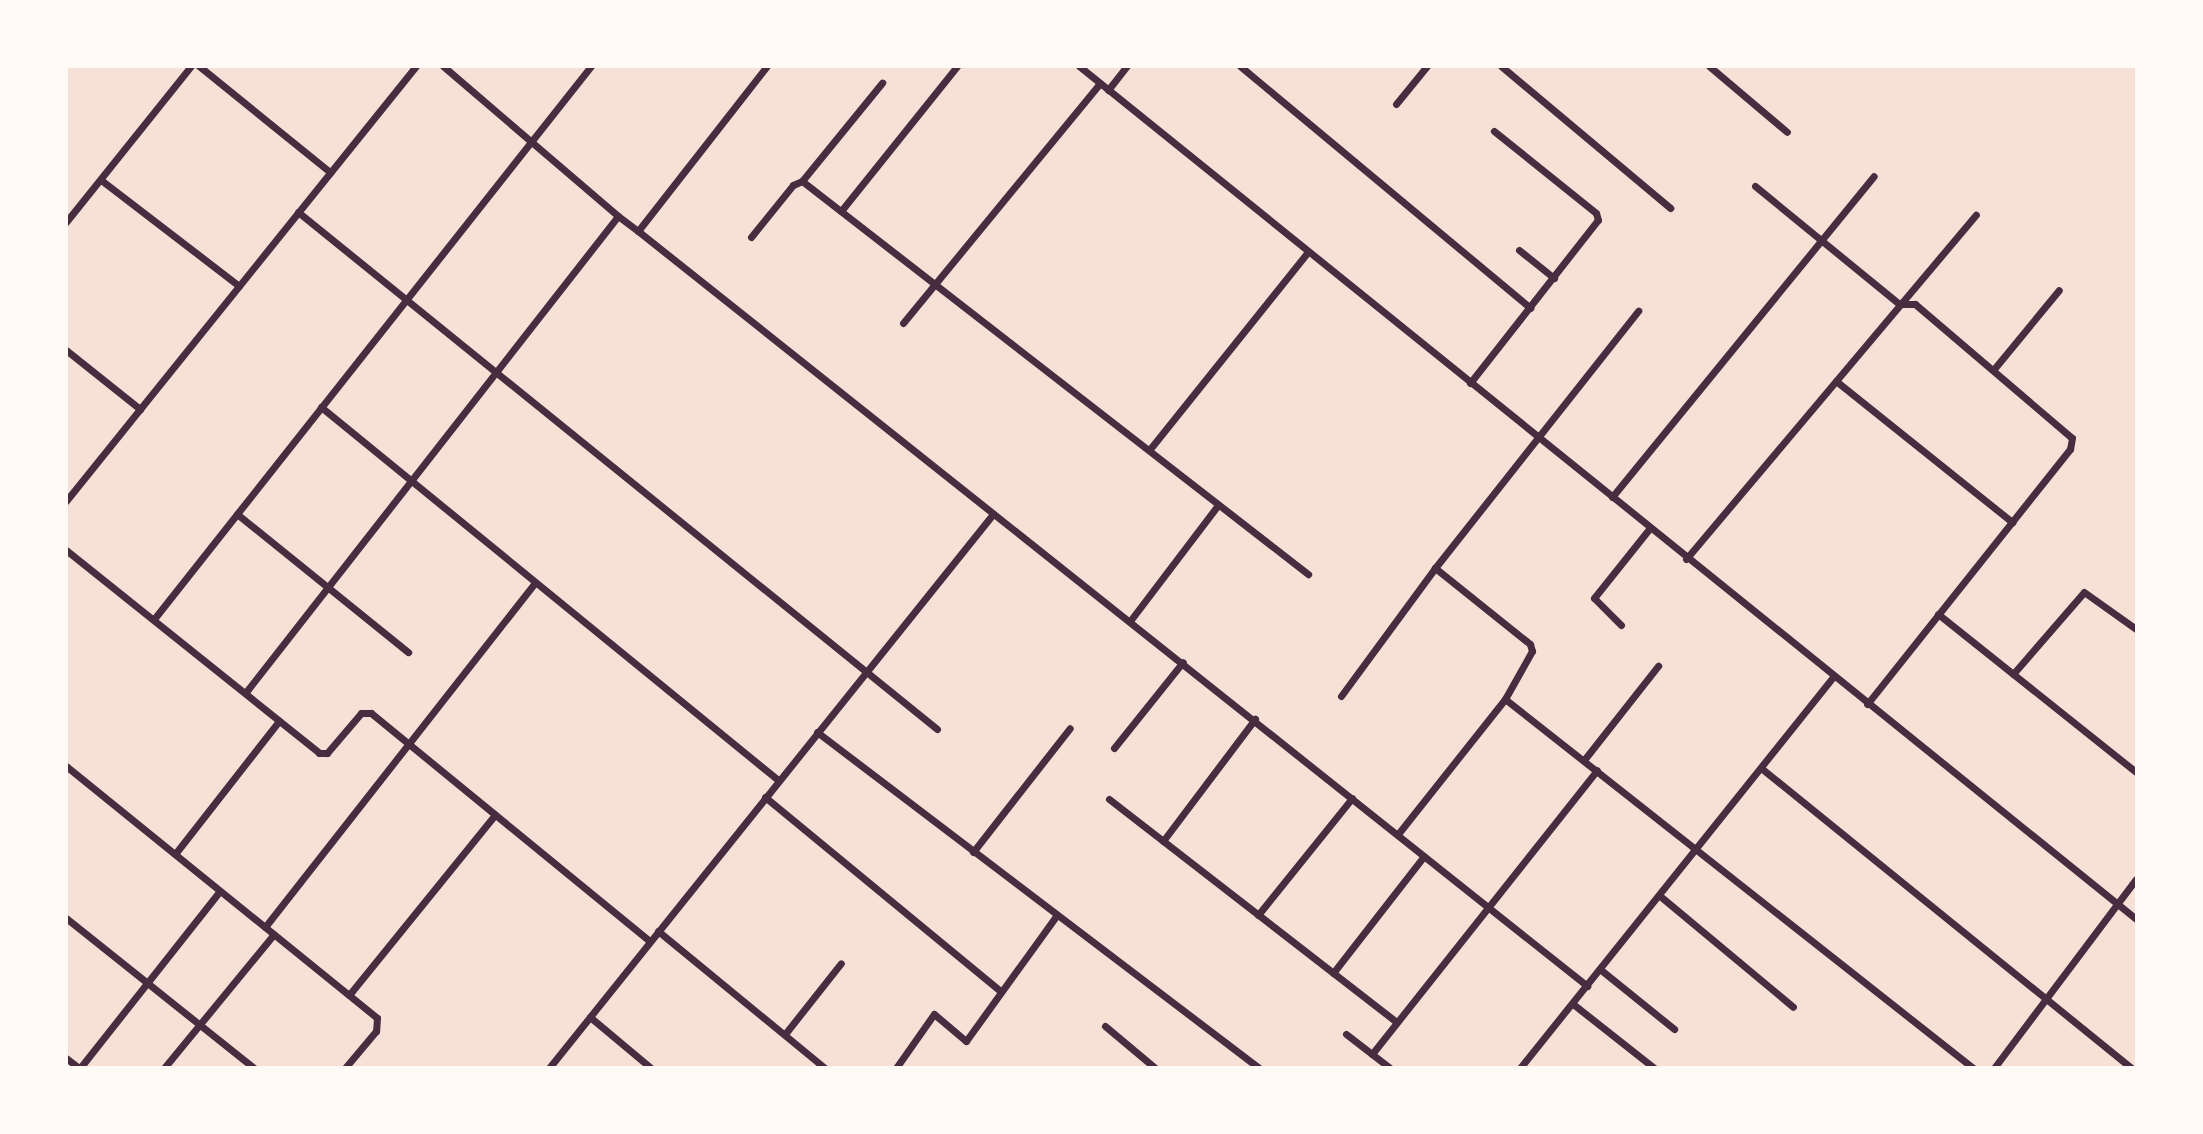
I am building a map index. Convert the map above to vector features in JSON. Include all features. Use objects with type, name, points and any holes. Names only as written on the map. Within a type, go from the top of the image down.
[{"type":"street","points":[[66,222],[191,66]]},
{"type":"street","points":[[200,66],[330,172]]},
{"type":"street","points":[[66,501],[416,66]]},
{"type":"street","points":[[443,66],[618,216],[1255,719],[1587,986]]},
{"type":"street","points":[[154,619],[591,66]]},
{"type":"street","points":[[638,231],[767,66]]},
{"type":"street","points":[[841,211],[957,66]]},
{"type":"street","points":[[1079,66],[1686,559],[2137,919]]},
{"type":"street","points":[[1108,90],[1127,66]]},
{"type":"street","points":[[1240,66],[1530,308]]},
{"type":"street","points":[[1396,104],[1427,66]]},
{"type":"street","points":[[1502,66],[1671,208]]},
{"type":"street","points":[[1709,66],[1787,132]]},
{"type":"street","points":[[751,237],[793,185],[803,181],[882,83]]},
{"type":"street","points":[[903,323],[1100,83]]},
{"type":"street","points":[[1470,383],[1595,227],[1596,213],[1494,131]]},
{"type":"street","points":[[1612,497],[1874,176]]},
{"type":"street","points":[[101,180],[239,286]]},
{"type":"street","points":[[803,181],[1308,574]]},
{"type":"street","points":[[1755,186],[1899,304],[1915,304],[2072,438],[2070,449],[1867,704]]},
{"type":"street","points":[[298,212],[937,729]]},
{"type":"street","points":[[1686,559],[1976,215]]},
{"type":"street","points":[[246,692],[618,216]]},
{"type":"street","points":[[1518,250],[1554,278]]},
{"type":"street","points":[[1150,449],[1308,252]]},
{"type":"street","points":[[1994,369],[2059,290]]},
{"type":"street","points":[[1341,696],[1435,568],[1638,310]]},
{"type":"street","points":[[66,350],[140,409]]},
{"type":"street","points":[[1836,381],[2012,522]]},
{"type":"street","points":[[321,407],[778,780]]},
{"type":"street","points":[[1130,621],[1218,505]]},
{"type":"street","points":[[237,514],[408,652]]},
{"type":"street","points":[[549,1068],[993,514]]},
{"type":"street","points":[[1621,625],[1594,598],[1649,528]]},
{"type":"street","points":[[66,550],[246,692],[313,750],[327,753],[366,710],[650,941]]},
{"type":"street","points":[[1398,834],[1505,699],[1530,661],[1530,644],[1435,568]]},
{"type":"street","points":[[265,927],[535,583]]},
{"type":"street","points":[[2013,674],[2084,592],[2137,629]]},
{"type":"street","points":[[1938,614],[2137,772]]},
{"type":"street","points":[[1114,748],[1183,662]]},
{"type":"street","points":[[1584,760],[1658,666]]},
{"type":"street","points":[[1520,1068],[1833,677]]},
{"type":"street","points":[[1505,699],[1973,1068]]},
{"type":"street","points":[[1163,841],[1255,719]]},
{"type":"street","points":[[175,854],[279,721]]},
{"type":"street","points":[[973,852],[1070,728]]},
{"type":"street","points":[[817,732],[1259,1068]]},
{"type":"street","points":[[66,766],[377,1018],[379,1025],[345,1068]]},
{"type":"street","points":[[1761,768],[2132,1068]]},
{"type":"street","points":[[1372,1054],[1490,909],[1597,770]]},
{"type":"street","points":[[765,797],[999,990]]},
{"type":"street","points":[[1258,915],[1352,798]]},
{"type":"street","points":[[1109,799],[1396,1023]]},
{"type":"street","points":[[349,995],[495,815]]},
{"type":"street","points":[[1333,974],[1424,856]]},
{"type":"street","points":[[1994,1068],[2137,879]]},
{"type":"street","points":[[66,1058],[79,1068],[219,892]]},
{"type":"street","points":[[1660,896],[1793,1007]]},
{"type":"street","points":[[896,1068],[934,1014],[966,1041],[999,990],[1056,916]]},
{"type":"street","points":[[66,918],[254,1068]]},
{"type":"street","points":[[658,931],[825,1068]]},
{"type":"street","points":[[164,1068],[274,934]]},
{"type":"street","points":[[785,1034],[841,963]]},
{"type":"street","points":[[1601,970],[1674,1029]]},
{"type":"street","points":[[1573,1004],[1654,1068]]},
{"type":"street","points":[[590,1017],[651,1068]]},
{"type":"street","points":[[1105,1026],[1155,1068]]},
{"type":"street","points":[[1346,1034],[1390,1068]]}]
